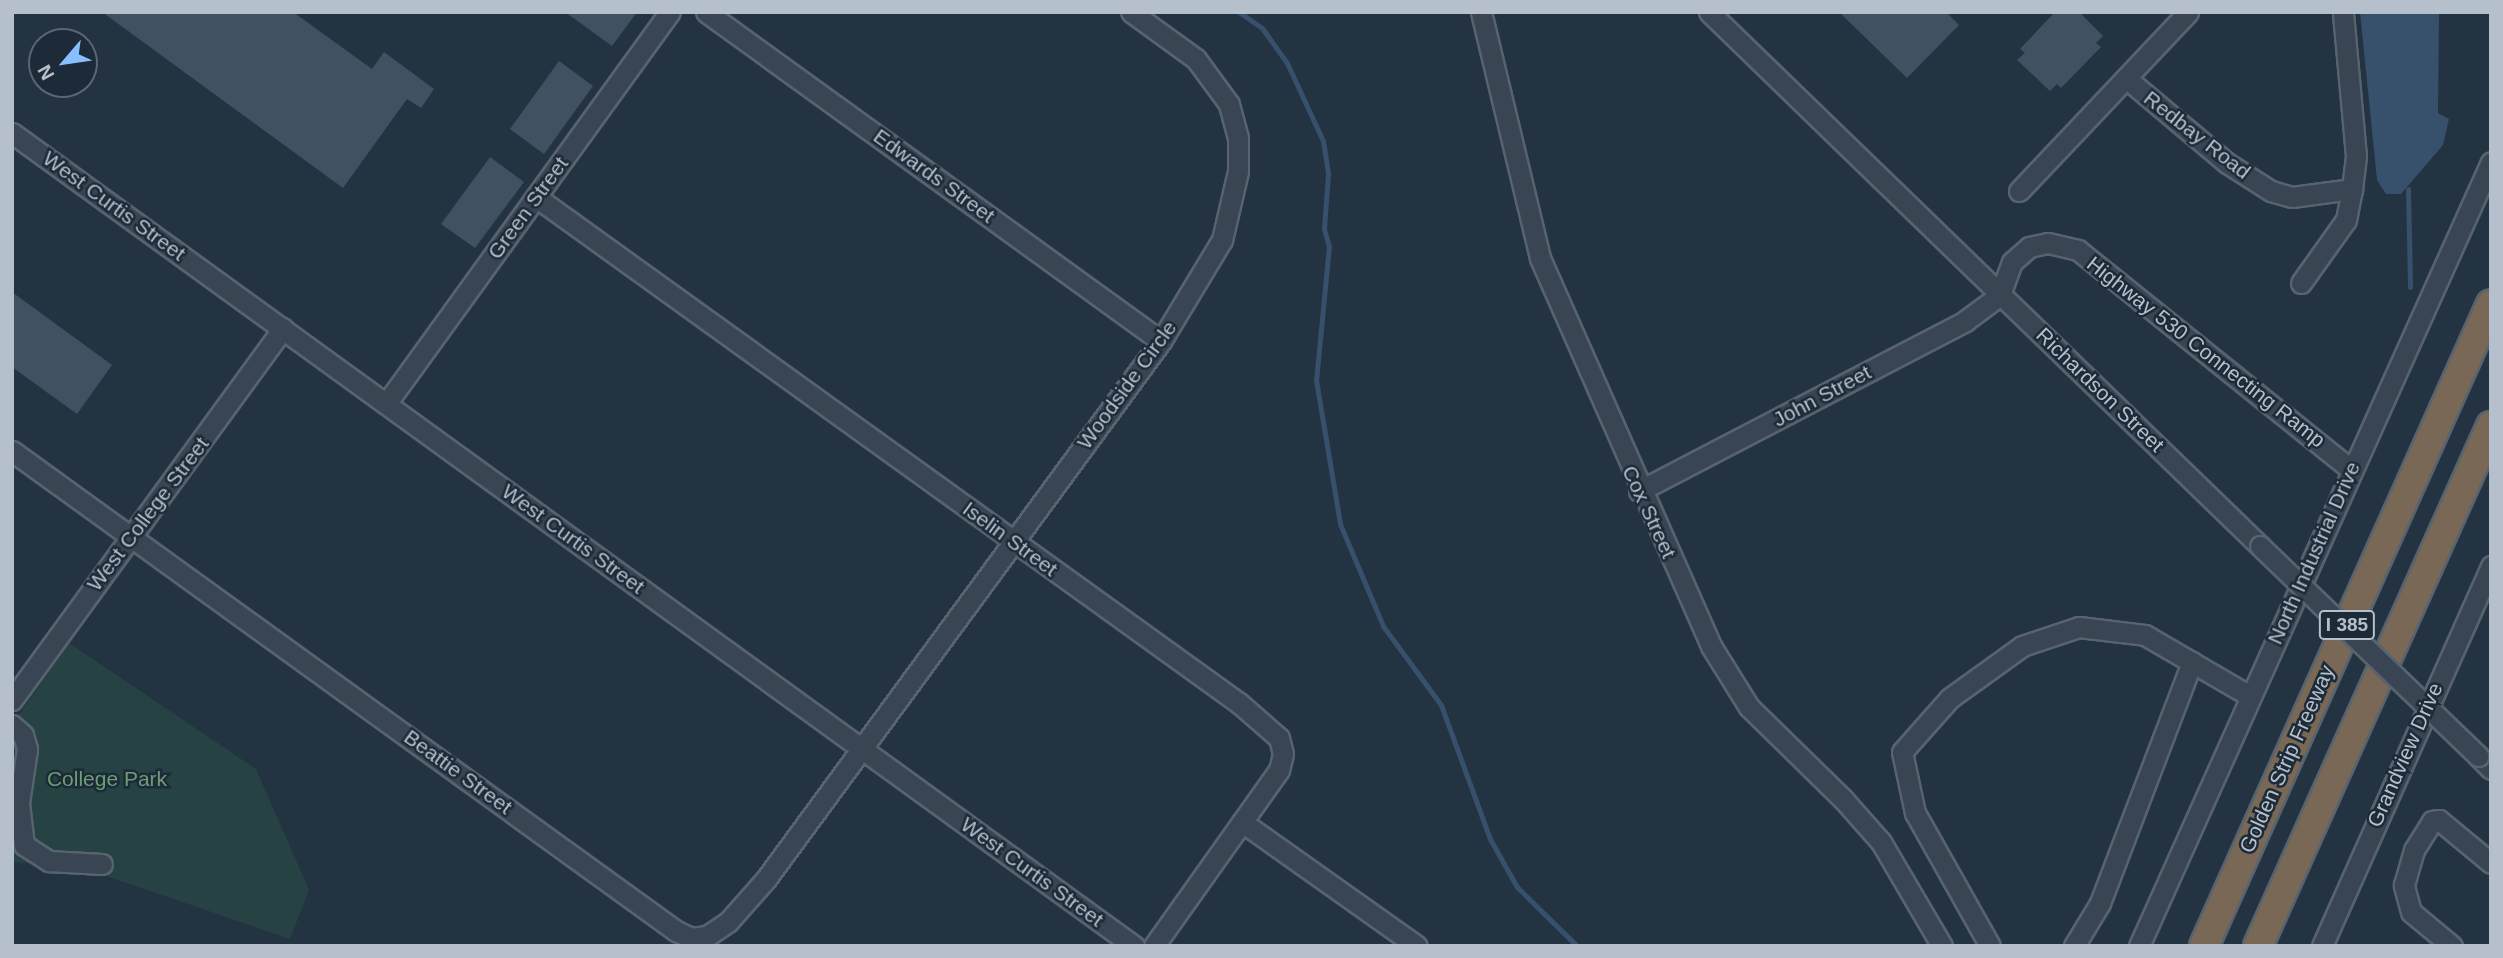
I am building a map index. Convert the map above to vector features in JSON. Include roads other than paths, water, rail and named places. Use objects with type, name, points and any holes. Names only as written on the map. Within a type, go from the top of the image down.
[{"type":"highway","name":"Golden Strip Freeway","points":[[2204,946],[2491,304]]},
{"type":"highway","name":"I 385","points":[[2258,946],[2491,426]]},
{"type":"street","name":"Green Street","points":[[386,404],[670,12]]},
{"type":"street","name":"Edwards Street","points":[[706,12],[1161,341]]},
{"type":"street","name":"Woodside Circle","points":[[860,747],[1161,341],[1227,228],[1238,171],[1238,138],[1229,104],[1215,80],[1196,59],[1131,12]]},
{"type":"street","name":"Cox Street","points":[[1481,12],[1540,258],[1639,491],[1732,684],[1767,727],[1843,799],[1881,842],[1942,946]]},
{"type":"street","points":[[2019,191],[2188,12]]},
{"type":"street","points":[[2301,283],[2346,220],[2352,189],[2356,156],[2343,12]]},
{"type":"street","name":"Richardson Street","points":[[1717,15],[2000,295],[2484,763]]},
{"type":"street","name":"Redbay Road","points":[[2126,78],[2227,163],[2271,191],[2292,197],[2352,189]]},
{"type":"street","name":"West Curtis Street","points":[[12,133],[1134,946]]},
{"type":"street","name":"North Industrial Drive","points":[[2139,946],[2491,162]]},
{"type":"street","name":"Iselin Street","points":[[536,197],[1239,703],[1279,738],[1283,754],[1279,770],[1154,946]]},
{"type":"street","name":"Highway 530 Connecting Ramp","points":[[2000,295],[2012,262],[2029,247],[2056,243],[2078,250],[2352,470]]},
{"type":"street","name":"John Street","points":[[1639,491],[1965,321],[2000,295]]},
{"type":"street","name":"West College Street","points":[[12,700],[283,328]]},
{"type":"street","name":"Beattie Street","points":[[12,451],[676,931],[692,938],[718,939],[766,879],[860,747]]},
{"type":"street","name":"Grandview Drive","points":[[2327,944],[2491,566]]},
{"type":"street","points":[[1990,946],[1915,813],[1902,752],[1950,698],[2022,646],[2079,627],[2145,635],[2250,696]]},
{"type":"street","points":[[2074,946],[2100,903],[2192,662]]},
{"type":"street","points":[[12,725],[23,735],[27,749],[19,803],[24,845],[49,861],[103,864]]},
{"type":"street","points":[[2452,946],[2411,912],[2404,886],[2414,850],[2432,821],[2439,820],[2491,863]]},
{"type":"street","points":[[1242,822],[1417,946]]},
{"type":"water","points":[[2360,12],[2439,12],[2438,113],[2449,119],[2443,145],[2401,194],[2386,194],[2377,180]]},
{"type":"waterway","points":[[1239,12],[1262,28],[1287,63],[1323,141],[1328,174],[1324,229],[1329,246],[1316,380],[1340,524],[1383,626],[1441,705],[1490,839],[1517,887],[1577,946]]},
{"type":"waterway","points":[[2408,189],[2410,287]]},
{"type":"park label","name":"College Park","points":[[107,779]]}]
